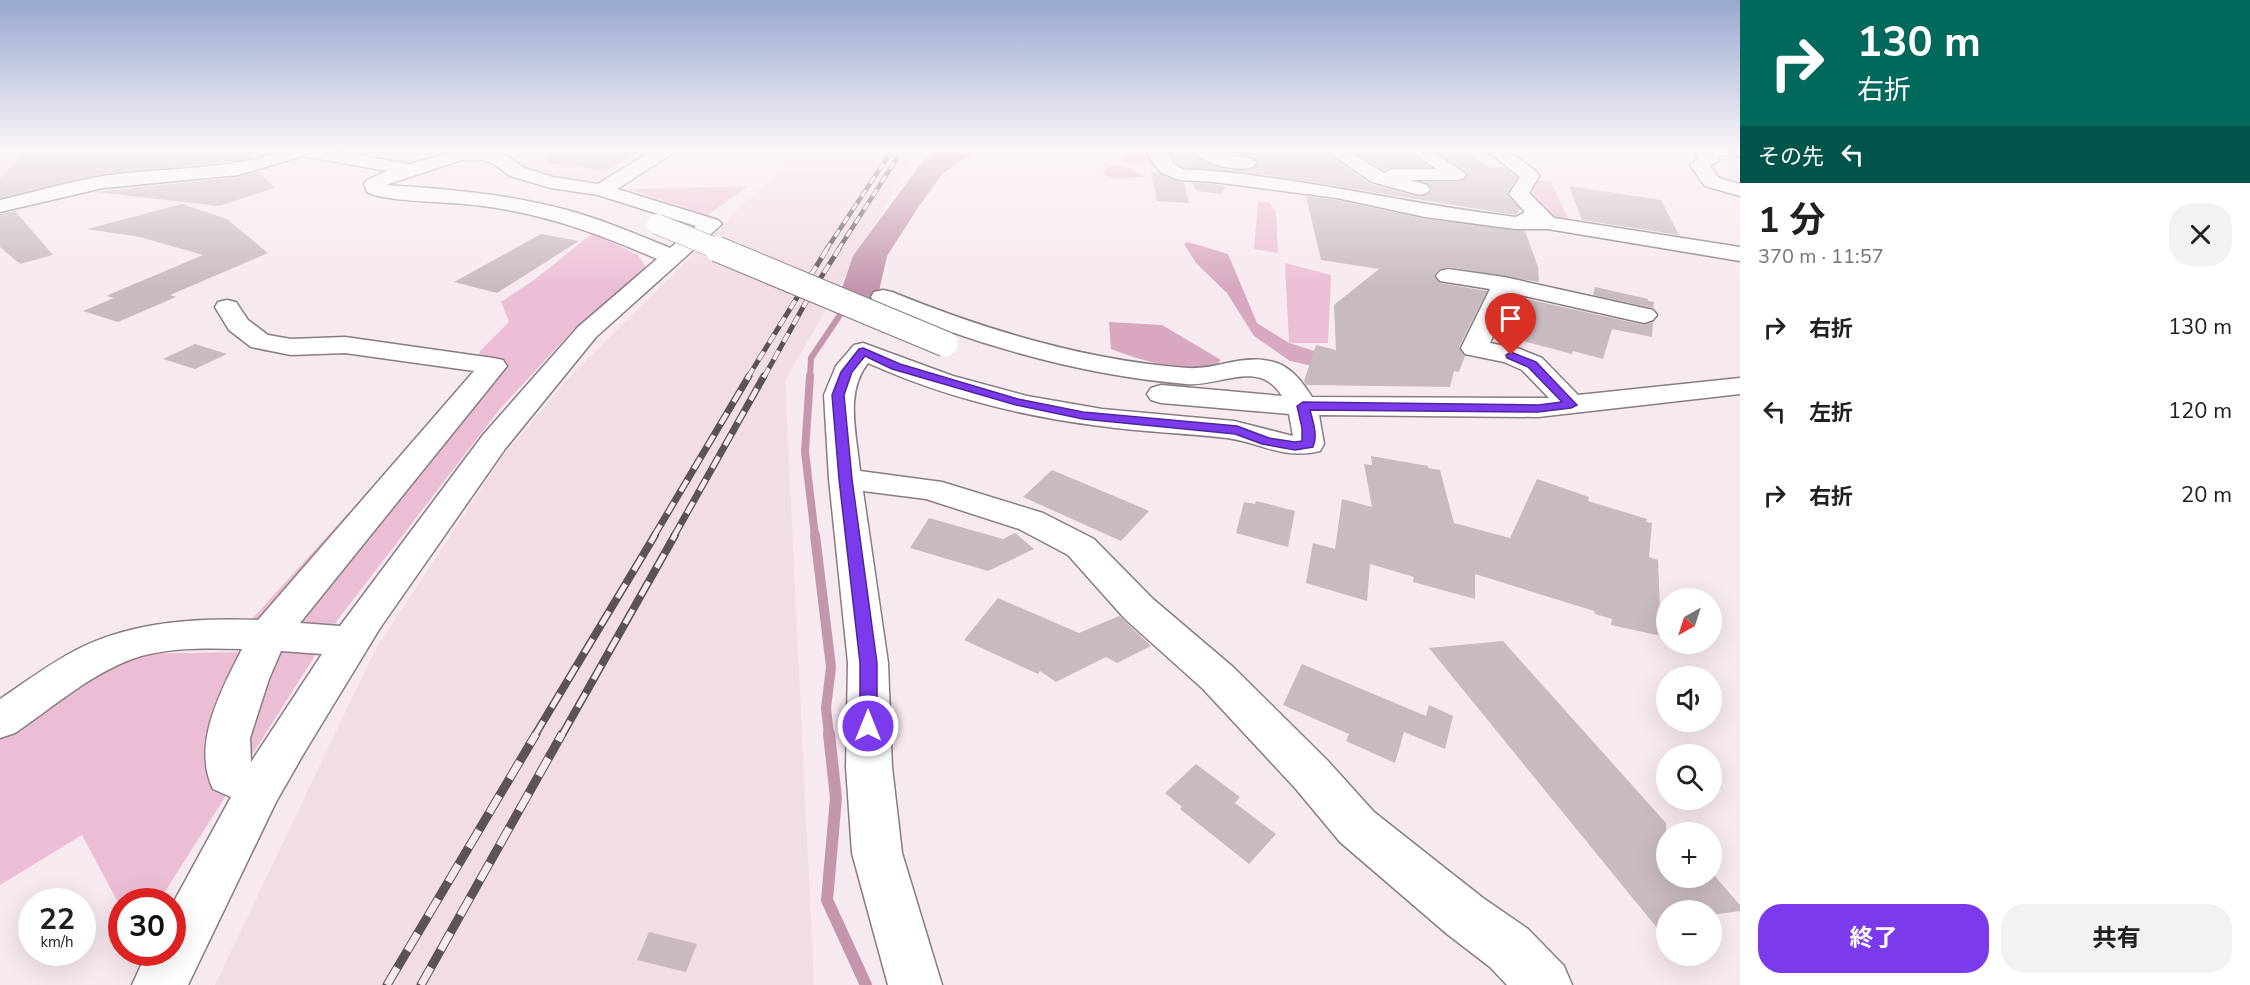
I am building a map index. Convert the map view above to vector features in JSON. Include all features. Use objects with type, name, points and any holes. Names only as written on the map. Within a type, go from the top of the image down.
[{"type":"street","points":[[0,206],[28,195]]},
{"type":"street","points":[[426,195],[483,200],[542,210],[578,220],[672,257]]},
{"type":"street","points":[[543,195],[580,202],[657,224],[945,344],[1013,366],[1139,392],[1303,406],[1538,408],[1740,386]]},
{"type":"street","points":[[159,985],[260,788],[366,618],[487,451],[587,332],[711,224],[617,195]]},
{"type":"street","points":[[1351,195],[1425,211],[1533,225],[1546,223]]},
{"type":"street","points":[[1443,195],[1546,223],[1740,254]]},
{"type":"street","points":[[1520,195],[1546,223]]},
{"type":"street","points":[[1448,276],[1504,284],[1644,315]]},
{"type":"street","points":[[1504,284],[1474,348],[1511,355],[1532,364],[1571,405]]},
{"type":"street","points":[[884,297],[980,334],[1085,361],[1192,377],[1212,375],[1247,365],[1268,370],[1285,379],[1303,406],[1309,428],[1309,444],[1295,446],[1267,442],[1237,430],[1083,415],[1016,402],[896,366],[863,351],[846,372],[838,395],[845,479],[868,663],[869,768],[877,853],[915,985]]},
{"type":"street","points":[[227,307],[238,325],[260,341],[291,347],[345,345],[493,366],[268,635],[248,679],[228,738],[229,775],[260,788]]},
{"type":"street","points":[[845,479],[930,489],[1031,521],[1081,546],[1139,609],[1226,686],[1311,774],[1357,827],[1465,916],[1509,948],[1545,985]]},
{"type":"street","points":[[0,721],[97,657],[141,640],[202,635],[268,635],[351,642]]},
{"type":"shaded area","points":[[646,195],[736,195],[708,215]]},
{"type":"shaded area","points":[[754,195],[891,195],[785,381],[814,985],[215,985],[374,652],[502,457],[574,372]]},
{"type":"shaded area","points":[[1526,195],[1557,195],[1571,224],[1550,219]]},
{"type":"shaded area","points":[[1258,202],[1269,202],[1276,212],[1278,253],[1254,249]]},
{"type":"shaded area","points":[[593,233],[638,255],[646,268],[573,330],[499,410],[339,618],[167,888],[110,888],[82,835],[0,885],[0,739],[134,654],[241,652],[251,620],[475,374],[480,351],[509,322],[501,302],[534,280]]},
{"type":"shaded area","points":[[1188,242],[1228,254],[1257,323],[1289,343],[1343,360],[1344,373],[1290,361],[1254,336],[1227,293],[1196,263],[1184,244]]},
{"type":"shaded area","points":[[1285,263],[1331,275],[1328,343],[1289,343]]},
{"type":"shaded area","points":[[1109,322],[1162,325],[1221,360],[1214,367],[1187,367],[1150,362],[1124,354],[1111,349]]},
{"type":"building","points":[[121,195],[253,195],[219,206]]},
{"type":"building","points":[[1156,195],[1187,195],[1189,203],[1157,201]]},
{"type":"building","points":[[1391,195],[1419,197],[1428,195],[1508,195],[1520,209],[1516,215]]},
{"type":"building","points":[[1572,195],[1628,195],[1661,200],[1679,235],[1582,220]]},
{"type":"building","points":[[1306,196],[1337,200],[1425,219],[1525,231],[1538,267],[1539,282],[1448,267],[1438,270],[1434,276],[1440,283],[1487,291],[1459,347],[1465,356],[1459,372],[1454,371],[1450,387],[1306,385],[1304,381],[1316,345],[1336,350],[1334,305],[1379,269],[1321,260]]},
{"type":"building","points":[[182,204],[227,219],[268,253],[170,295],[176,297],[118,322],[83,311],[114,298],[106,296],[203,255],[140,237],[87,229]]},
{"type":"building","points":[[15,211],[53,255],[20,264],[0,247],[0,214]]},
{"type":"building","points":[[541,234],[579,241],[497,293],[454,282]]},
{"type":"building","points":[[1595,287],[1648,299],[1654,302],[1653,308],[1593,295]]},
{"type":"building","points":[[1513,296],[1644,325],[1653,322],[1652,337],[1612,329],[1603,359],[1573,351],[1572,354],[1519,340],[1521,337],[1498,331]]},
{"type":"building","points":[[195,344],[227,354],[195,369],[163,359]]},
{"type":"building","points":[[1371,456],[1440,470],[1454,523],[1510,538],[1537,479],[1589,497],[1588,501],[1647,519],[1646,522],[1652,523],[1649,557],[1658,560],[1659,588],[1656,588],[1656,635],[1611,625],[1612,619],[1595,614],[1594,611],[1475,574],[1475,599],[1413,582],[1414,577],[1370,564],[1367,601],[1306,583],[1313,543],[1335,549],[1342,499],[1372,507],[1364,464],[1372,465]]},
{"type":"building","points":[[1052,470],[1149,511],[1121,541],[1023,497]]},
{"type":"building","points":[[1256,501],[1295,511],[1288,547],[1236,533],[1244,502],[1255,504]]},
{"type":"building","points":[[929,518],[1003,539],[1015,533],[1034,549],[988,571],[910,548]]},
{"type":"building","points":[[998,598],[1079,633],[1119,616],[1151,646],[1117,663],[1106,657],[1056,682],[1040,671],[1038,674],[964,640]]},
{"type":"building","points":[[1503,641],[1665,822],[1656,822],[1656,888],[1722,888],[1722,884],[1740,905],[1740,911],[1722,914],[1722,900],[1656,900],[1656,927],[1429,648]]},
{"type":"building","points":[[1302,664],[1426,716],[1429,705],[1453,716],[1445,749],[1404,732],[1395,763],[1346,741],[1349,734],[1283,705]]},
{"type":"building","points":[[1196,764],[1240,797],[1235,803],[1276,834],[1249,864],[1180,809],[1182,807],[1165,793]]},
{"type":"building","points":[[649,932],[697,944],[686,972],[637,960]]},
{"type":"waterway","points":[[860,291],[870,256],[912,195]]},
{"type":"waterway","points":[[810,377],[811,358],[848,303],[860,291]]},
{"type":"waterway","points":[[810,376],[805,452],[815,536]]},
{"type":"waterway","points":[[815,535],[831,667],[826,708],[829,735]]},
{"type":"waterway","points":[[829,734],[836,798],[827,900],[866,985]]},
{"type":"railway","points":[[826,250],[863,195]]},
{"type":"railway","points":[[838,250],[873,195]]},
{"type":"railway","points":[[748,377],[827,249]]},
{"type":"railway","points":[[764,377],[811,293],[839,249]]},
{"type":"railway","points":[[654,536],[749,376]]},
{"type":"railway","points":[[674,536],[764,376]]},
{"type":"railway","points":[[535,735],[655,535]]},
{"type":"railway","points":[[562,735],[675,535]]},
{"type":"railway","points":[[387,985],[536,734]]},
{"type":"railway","points":[[421,985],[562,734]]},
{"type":"route","points":[[868,726],[868,663],[845,479],[838,395],[846,372],[863,351],[896,366],[1016,402],[1083,415],[1237,430],[1267,442],[1295,446],[1309,444],[1309,428],[1303,406],[1538,408],[1571,405],[1532,364],[1511,355]]}]
